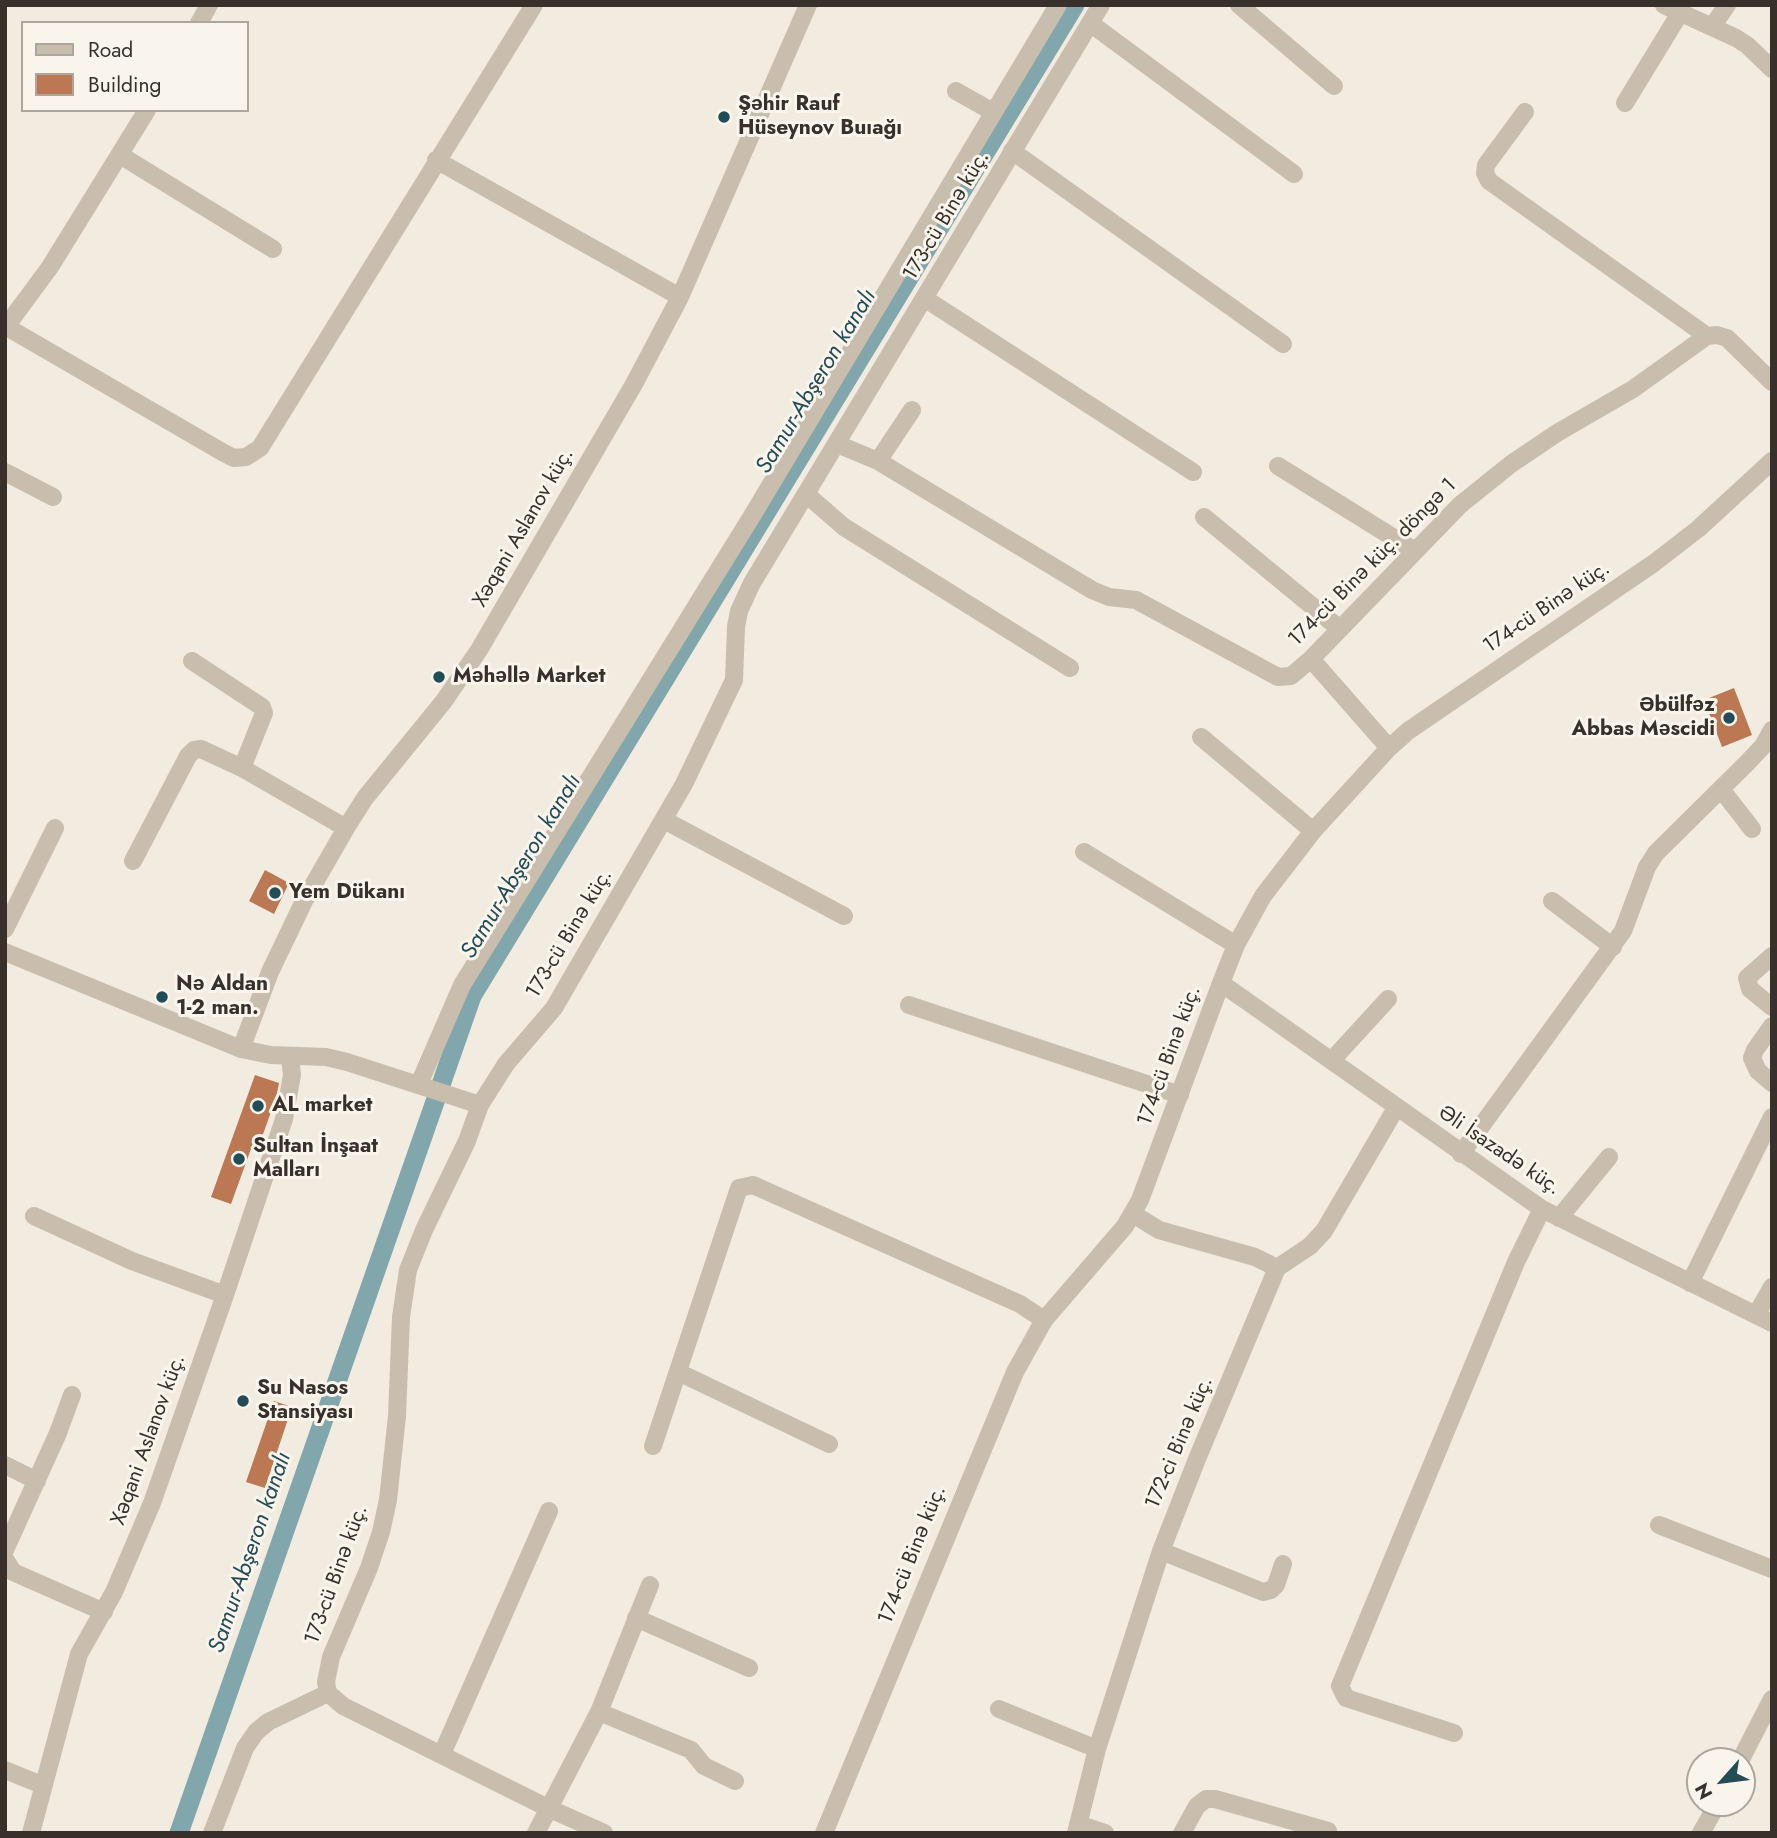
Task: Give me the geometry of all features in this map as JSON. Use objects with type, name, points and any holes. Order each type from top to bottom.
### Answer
[{"type":"street","points":[[200,21],[209,5]]},
{"type":"street","points":[[146,112],[50,267],[6,327],[223,453],[234,458],[246,457],[260,448],[534,5]]},
{"type":"street","name":"Xəqani Aslanov küç.","points":[[241,1049],[270,972],[304,901],[346,828],[365,798],[444,701],[479,650],[634,384],[680,297],[808,5]]},
{"type":"street","points":[[419,1084],[462,985],[755,510],[1058,5]]},
{"type":"street","name":"173-cü Binə küç.","points":[[328,1693],[326,1682],[331,1657],[369,1568],[388,1500],[397,1416],[401,1317],[408,1270],[467,1141],[480,1105],[506,1064],[554,1008],[664,820],[734,680],[738,611],[752,583],[1101,5]]},
{"type":"street","points":[[1239,5],[1334,86]]},
{"type":"street","points":[[1712,27],[1727,5]]},
{"type":"street","points":[[1625,103],[1672,9],[1747,45],[1772,69]]},
{"type":"street","points":[[1090,23],[1294,174]]},
{"type":"street","points":[[957,91],[993,113]]},
{"type":"street","points":[[1525,112],[1486,165],[1485,173],[1489,181],[1707,335],[1727,338],[1772,382]]},
{"type":"street","points":[[1012,151],[1283,344]]},
{"type":"street","points":[[120,155],[273,249]]},
{"type":"street","points":[[436,160],[680,297]]},
{"type":"street","points":[[925,298],[1193,472]]},
{"type":"street","name":"174-cü Binə küç. döngə 1","points":[[837,444],[878,461],[1092,590],[1109,597],[1136,600],[1278,677],[1291,676],[1311,659],[1460,505],[1536,446],[1633,389],[1707,335]]},
{"type":"street","points":[[878,461],[912,410]]},
{"type":"street","name":"174-cü Binə küç.","points":[[824,1833],[1015,1372],[1044,1320],[1133,1214],[1236,945],[1263,896],[1313,831],[1388,748],[1438,709],[1677,546],[1772,461]]},
{"type":"street","points":[[1278,466],[1415,551]]},
{"type":"street","points":[[5,472],[53,497]]},
{"type":"street","points":[[806,494],[844,527],[1070,668]]},
{"type":"street","points":[[1204,517],[1340,629]]},
{"type":"street","points":[[1311,659],[1388,748]]},
{"type":"street","points":[[192,661],[262,707],[264,713],[242,768]]},
{"type":"street","points":[[1461,1154],[1613,947],[1623,931],[1647,867],[1656,853],[1763,746],[1772,730]]},
{"type":"street","points":[[1201,737],[1313,831]]},
{"type":"street","points":[[133,861],[188,756],[194,750],[201,749],[242,768],[346,828]]},
{"type":"street","points":[[1721,789],[1752,829]]},
{"type":"street","points":[[664,820],[844,916]]},
{"type":"street","points":[[5,929],[55,828]]},
{"type":"street","points":[[1084,852],[1236,945]]},
{"type":"street","points":[[1552,901],[1613,947]]},
{"type":"street","points":[[5,952],[241,1049],[290,1057],[326,1057],[480,1105]]},
{"type":"street","points":[[1772,956],[1747,978],[1750,989],[1772,1007]]},
{"type":"street","name":"Əli İsazadə küç.","points":[[1221,983],[1542,1209],[1764,1319]]},
{"type":"street","points":[[1332,1060],[1388,999]]},
{"type":"street","points":[[909,1005],[1180,1096]]},
{"type":"street","points":[[1772,1026],[1755,1049],[1752,1058],[1758,1071],[1772,1083]]},
{"type":"street","name":"Xəqani Aslanov küç.","points":[[31,1833],[79,1654],[104,1612],[152,1503],[284,1119],[292,1075],[290,1057]]},
{"type":"street","points":[[1133,1214],[1159,1230],[1255,1257],[1278,1268],[1310,1246],[1324,1231],[1396,1108]]},
{"type":"street","points":[[1690,1283],[1772,1116]]},
{"type":"street","points":[[1559,1218],[1609,1157]]},
{"type":"street","points":[[653,1446],[739,1188],[752,1185],[1020,1304],[1044,1320]]},
{"type":"street","points":[[1454,1733],[1346,1698],[1340,1686],[1516,1262],[1542,1209]]},
{"type":"street","points":[[34,1216],[132,1261],[225,1295]]},
{"type":"street","name":"172-ci Binə küç.","points":[[1077,1829],[1097,1749],[1161,1551],[1278,1268]]},
{"type":"street","points":[[1764,1319],[1772,1287]]},
{"type":"street","points":[[678,1373],[829,1444]]},
{"type":"street","points":[[5,1550],[37,1482],[72,1395]]},
{"type":"street","points":[[5,1465],[37,1482]]},
{"type":"street","points":[[442,1754],[549,1511]]},
{"type":"street","points":[[1659,1525],[1772,1569]]},
{"type":"street","points":[[1161,1551],[1263,1592],[1276,1585],[1283,1564]]},
{"type":"street","points":[[5,1559],[13,1572],[104,1612]]},
{"type":"street","points":[[536,1833],[599,1712],[650,1585]]},
{"type":"street","points":[[636,1618],[749,1668]]},
{"type":"street","points":[[212,1833],[245,1748],[256,1732],[268,1722],[328,1693],[343,1706],[604,1833]]},
{"type":"street","points":[[1747,1747],[1772,1699]]},
{"type":"street","points":[[999,1710],[1097,1749]]},
{"type":"street","points":[[599,1712],[691,1750],[704,1766],[735,1782]]},
{"type":"street","points":[[5,1770],[42,1785]]},
{"type":"street","points":[[1182,1833],[1197,1806],[1206,1799],[1215,1799],[1328,1831]]},
{"type":"street","points":[[1701,1833],[1710,1817]]},
{"type":"street","points":[[1077,1829],[1105,1833]]},
{"type":"building","points":[[1734,688],[1752,735],[1722,747],[1704,700]]},
{"type":"building","points":[[265,870],[289,883],[274,914],[249,901]]},
{"type":"building","points":[[255,1075],[279,1083],[262,1137],[256,1135],[231,1204],[211,1197]]},
{"type":"building","points":[[274,1401],[292,1407],[265,1488],[246,1482]]},
{"type":"waterway","name":"Samur-Abşeron kanalı","points":[[179,1833],[472,996],[1075,5]]},
{"type":"place","name":"Şəhir Rauf Hüseynov Buıağı","points":[[724,117]]},
{"type":"place","name":"Məhəllə Market","points":[[439,677]]},
{"type":"place","name":"Əbülfəz Abbas Məscidi","points":[[1729,718]]},
{"type":"place","name":"Yem Dükanı","points":[[275,893]]},
{"type":"place","name":"Nə Aldan 1-2 man.","points":[[162,997]]},
{"type":"place","name":"AL market","points":[[258,1106]]},
{"type":"place","name":"Sultan İnşaat Malları","points":[[239,1159]]},
{"type":"place","name":"Su Nasos Stansiyası","points":[[243,1401]]}]
